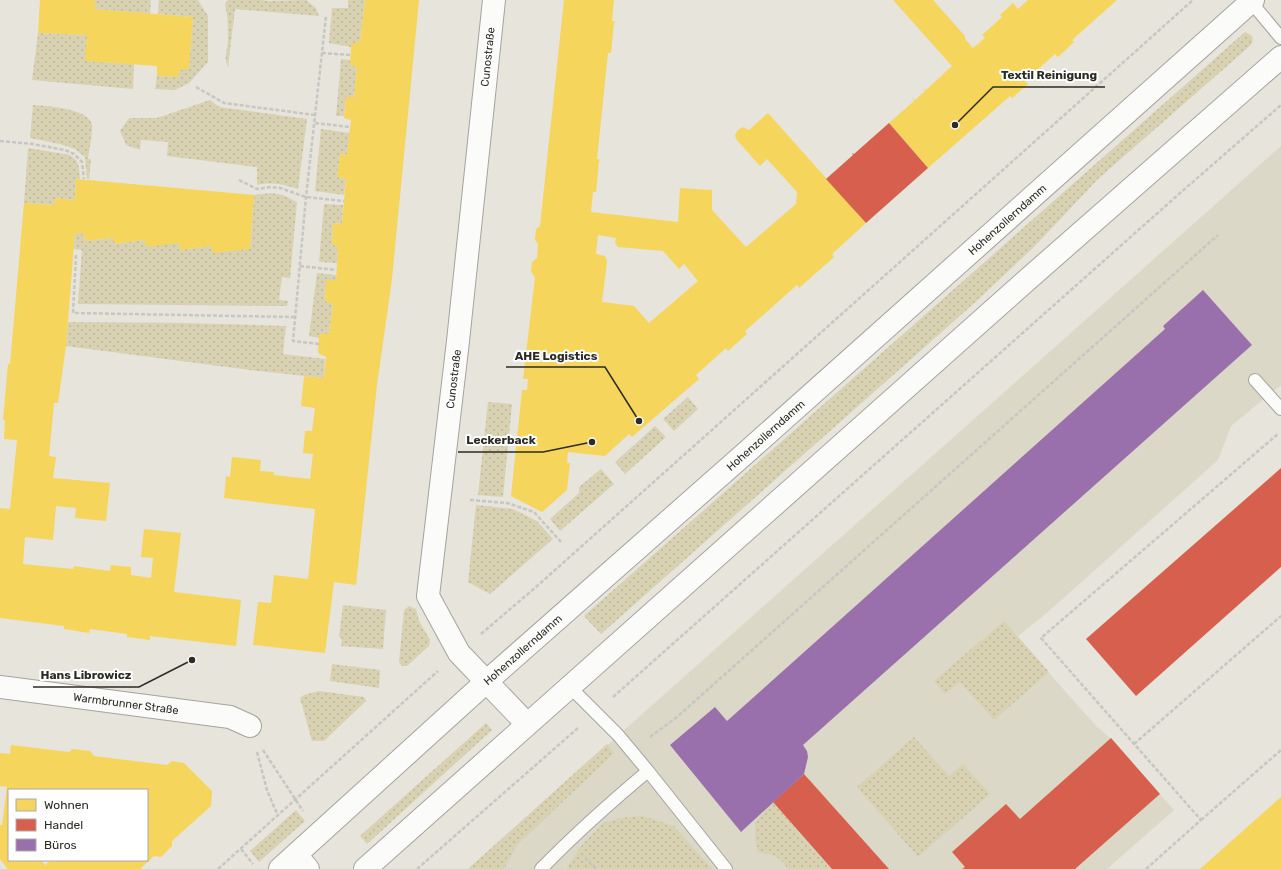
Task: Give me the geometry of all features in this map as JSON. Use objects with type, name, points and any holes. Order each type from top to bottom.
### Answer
[{"type":"main road","name":"Cunostraße","points":[[494,0],[458,341],[428,596],[459,654],[527,724]]},
{"type":"main road","name":"Hohenzollerndamm","points":[[295,864],[486,682],[755,445],[1252,1]]},
{"type":"main road","points":[[365,869],[1021,285],[1281,57]]},
{"type":"main road","name":"Warmbrunner Straße","points":[[0,687],[230,717],[250,726]]},
{"type":"lane","name":"Hohenzollerndamm","points":[[1252,1],[1281,38]]},
{"type":"lane","points":[[1255,380],[1281,409]]},
{"type":"lane","points":[[570,687],[618,735],[726,869]]},
{"type":"lane","points":[[541,869],[575,835],[648,771]]},
{"type":"path","points":[[476,637],[536,587],[1193,0]]},
{"type":"path","points":[[318,344],[293,341],[306,198],[326,16]]},
{"type":"path","points":[[322,53],[350,55]]},
{"type":"path","points":[[196,87],[224,103],[315,115]]},
{"type":"path","points":[[417,869],[596,713],[1281,104]]},
{"type":"path","points":[[315,123],[350,127]]},
{"type":"path","points":[[0,141],[32,144],[65,150],[74,154],[82,162],[84,179]]},
{"type":"path","points":[[239,180],[258,189],[270,187],[280,188],[306,198],[344,201]]},
{"type":"path","points":[[631,752],[676,717],[1218,235]]},
{"type":"path","points":[[76,255],[73,313],[295,317]]},
{"type":"path","points":[[300,266],[336,270]]},
{"type":"path","points":[[1201,820],[1041,638],[1281,431]]},
{"type":"path","points":[[470,500],[508,503],[534,512],[561,542]]},
{"type":"path","points":[[1134,744],[1281,616]]},
{"type":"path","points":[[218,869],[439,670]]},
{"type":"path","points":[[1146,869],[1281,750]]},
{"type":"path","points":[[268,758],[296,799],[299,807],[307,816]]},
{"type":"path","points":[[260,763],[267,790],[278,816]]},
{"type":"path","points":[[241,849],[256,867]]},
{"type":"shaded area","points":[[95,0],[151,0],[150,14],[95,9]]},
{"type":"shaded area","points":[[159,0],[198,0],[208,16],[208,62],[189,83],[175,90],[155,89],[157,76],[178,77],[179,70],[189,68],[193,17],[158,14]]},
{"type":"shaded area","points":[[228,0],[306,0],[316,8],[319,16],[235,9],[228,67],[226,57],[228,26],[225,4]]},
{"type":"shaded area","points":[[348,0],[365,0],[360,41],[351,47],[329,43],[332,8],[348,8]]},
{"type":"shaded area","points":[[1245,32],[1252,36],[1253,40],[1251,45],[1098,179],[1034,247],[971,306],[601,634],[584,616]]},
{"type":"shaded area","points":[[38,33],[87,35],[86,61],[134,64],[133,89],[32,80]]},
{"type":"shaded area","points":[[341,59],[350,60],[350,65],[357,67],[354,97],[346,97],[344,116],[336,116]]},
{"type":"shaded area","points":[[210,100],[219,107],[307,119],[298,189],[278,184],[257,185],[257,167],[167,156],[168,142],[141,140],[140,150],[126,145],[120,131],[129,118],[157,118]]},
{"type":"shaded area","points":[[33,105],[75,111],[89,119],[92,128],[88,159],[91,159],[89,179],[87,179],[85,157],[75,149],[60,144],[30,138]]},
{"type":"shaded area","points":[[321,129],[350,133],[347,154],[340,155],[337,177],[346,179],[344,195],[315,191]]},
{"type":"shaded area","points":[[1281,146],[1281,385],[1231,426],[1218,460],[1049,611],[1017,637],[1096,726],[1111,739],[1174,810],[1107,869],[468,869]]},
{"type":"shaded area","points":[[28,148],[70,155],[77,161],[80,179],[76,179],[75,200],[55,198],[54,205],[24,203]]},
{"type":"shaded area","points":[[270,193],[283,195],[297,202],[290,278],[282,277],[279,300],[288,301],[287,306],[78,304],[82,250],[74,249],[75,233],[85,234],[84,241],[114,238],[114,244],[143,240],[179,243],[180,250],[211,246],[250,249],[254,195]]},
{"type":"shaded area","points":[[324,204],[343,205],[342,223],[333,224],[332,244],[338,248],[337,263],[319,262]]},
{"type":"shaded area","points":[[317,273],[336,275],[336,280],[326,281],[325,301],[333,305],[329,334],[320,334],[319,338],[309,336]]},
{"type":"shaded area","points":[[68,322],[286,326],[283,354],[325,359],[324,378],[66,346]]},
{"type":"shaded area","points":[[688,397],[698,409],[674,431],[663,419]]},
{"type":"shaded area","points":[[488,402],[512,404],[503,497],[478,495]]},
{"type":"shaded area","points":[[655,426],[666,437],[625,474],[615,462]]},
{"type":"shaded area","points":[[601,469],[614,484],[560,531],[550,519],[579,493],[579,487]]},
{"type":"shaded area","points":[[476,505],[513,509],[537,521],[553,539],[490,594],[468,582]]},
{"type":"shaded area","points":[[343,605],[386,610],[383,649],[341,646],[342,639],[339,637]]},
{"type":"shaded area","points":[[409,606],[416,609],[419,621],[430,640],[429,646],[407,666],[402,666],[399,662],[404,610]]},
{"type":"shaded area","points":[[1004,621],[1049,672],[994,720],[960,682],[945,694],[934,681]]},
{"type":"shaded area","points":[[332,664],[380,670],[379,688],[330,681]]},
{"type":"shaded area","points":[[319,691],[364,697],[366,701],[324,741],[312,741],[300,698],[304,695]]},
{"type":"shaded area","points":[[486,723],[492,730],[367,844],[360,836]]},
{"type":"shaded area","points":[[914,737],[949,776],[963,764],[990,794],[918,857],[857,787]]},
{"type":"shaded area","points":[[607,744],[614,753],[516,846],[504,869],[468,869]]},
{"type":"shaded area","points":[[773,802],[832,869],[788,869],[776,856],[758,853],[755,840],[755,822]]},
{"type":"shaded area","points":[[296,810],[305,821],[259,862],[250,851]]},
{"type":"shaded area","points":[[643,816],[674,826],[712,869],[566,869],[582,845],[603,823],[620,818]]},
{"type":"building: Wohnen","points":[[40,0],[95,0],[95,9],[193,17],[189,69],[179,70],[178,77],[157,76],[157,66],[85,61],[87,35],[38,33]]},
{"type":"building: Wohnen","points":[[365,0],[419,0],[392,279],[377,385],[356,585],[334,582],[325,653],[253,645],[258,602],[271,603],[274,575],[308,579],[315,509],[224,498],[226,476],[230,477],[232,457],[261,460],[260,471],[274,472],[274,475],[310,479],[313,454],[303,453],[305,431],[312,431],[315,408],[301,406],[304,376],[324,378],[326,357],[318,353],[319,334],[329,334],[333,305],[325,301],[326,280],[336,280],[338,248],[332,244],[333,224],[342,223],[346,179],[337,177],[340,155],[347,154],[351,120],[344,118],[346,97],[354,97],[357,67],[350,65],[351,45],[360,41]]},
{"type":"building: Wohnen","points":[[564,0],[614,0],[612,21],[616,22],[614,23],[611,53],[608,53],[597,159],[601,160],[599,161],[596,192],[593,192],[591,212],[678,222],[680,188],[712,190],[712,210],[746,247],[796,204],[797,192],[767,159],[760,166],[736,139],[735,135],[738,130],[743,127],[749,130],[768,113],[866,223],[832,254],[834,257],[799,288],[797,285],[745,331],[747,334],[728,351],[726,348],[696,375],[699,379],[632,437],[629,434],[605,456],[568,452],[567,463],[570,463],[567,490],[542,512],[511,496],[522,390],[527,390],[528,379],[523,379],[535,277],[531,272],[532,262],[537,258],[538,244],[535,240],[536,229],[540,226]],"holes":[[[598,235],[616,238],[615,243],[618,247],[663,251],[679,269],[684,264],[698,281],[649,323],[634,306],[602,302],[607,261],[605,256],[596,254]]]},
{"type":"building: Wohnen","points":[[893,0],[933,0],[965,36],[965,39],[973,48],[985,38],[982,35],[1002,17],[1000,15],[1013,3],[1018,9],[1028,0],[1117,0],[1072,40],[1074,42],[1058,57],[1055,54],[1025,81],[1028,84],[1012,98],[1010,96],[928,168],[889,123],[914,101],[912,97],[915,100],[925,91],[923,89],[926,90],[952,66]]},
{"type":"building: Wohnen","points":[[76,179],[254,195],[250,249],[213,253],[211,246],[180,250],[179,243],[148,247],[143,240],[114,244],[114,238],[84,241],[85,234],[75,233],[66,346],[58,403],[54,403],[49,456],[56,457],[53,478],[110,483],[106,521],[75,518],[76,508],[56,506],[53,540],[25,537],[23,564],[73,569],[74,566],[110,571],[111,565],[131,567],[131,575],[151,578],[153,558],[141,557],[144,529],[181,533],[174,592],[241,600],[236,646],[150,636],[150,640],[127,637],[127,634],[90,629],[89,633],[64,629],[64,626],[0,618],[0,508],[10,509],[17,440],[4,439],[5,420],[3,420],[8,364],[10,364],[24,203],[54,205],[55,198],[75,200]]},
{"type":"building: Wohnen","points":[[11,745],[69,752],[72,749],[90,751],[94,756],[167,765],[172,761],[184,763],[212,791],[211,806],[172,841],[172,846],[161,857],[154,856],[140,869],[8,869],[0,859],[0,825],[2,825],[7,787],[0,786],[0,753],[10,754]]},
{"type":"building: Wohnen","points":[[1281,797],[1281,869],[1200,869]]},
{"type":"building: Handel","points":[[889,123],[928,168],[866,223],[826,179],[853,155],[852,153],[854,154]]},
{"type":"building: Handel","points":[[1281,468],[1281,567],[1136,696],[1086,639]]},
{"type":"building: Handel","points":[[1111,738],[1160,794],[1075,869],[962,869],[965,867],[952,852],[1006,804],[1020,819]]},
{"type":"building: Handel","points":[[804,774],[889,869],[832,869],[773,802]]},
{"type":"building: Büros","points":[[1203,290],[1252,345],[803,745],[807,751],[808,757],[804,774],[741,832],[670,745],[715,707],[727,721],[1165,329],[1163,326]]},
{"type":"place","name":"Textil Reinigung","points":[[955,125]]},
{"type":"place","name":"AHE Logistics","points":[[639,421]]},
{"type":"place","name":"Leckerback","points":[[592,442]]},
{"type":"place","name":"Hans Librowicz","points":[[192,660]]}]
